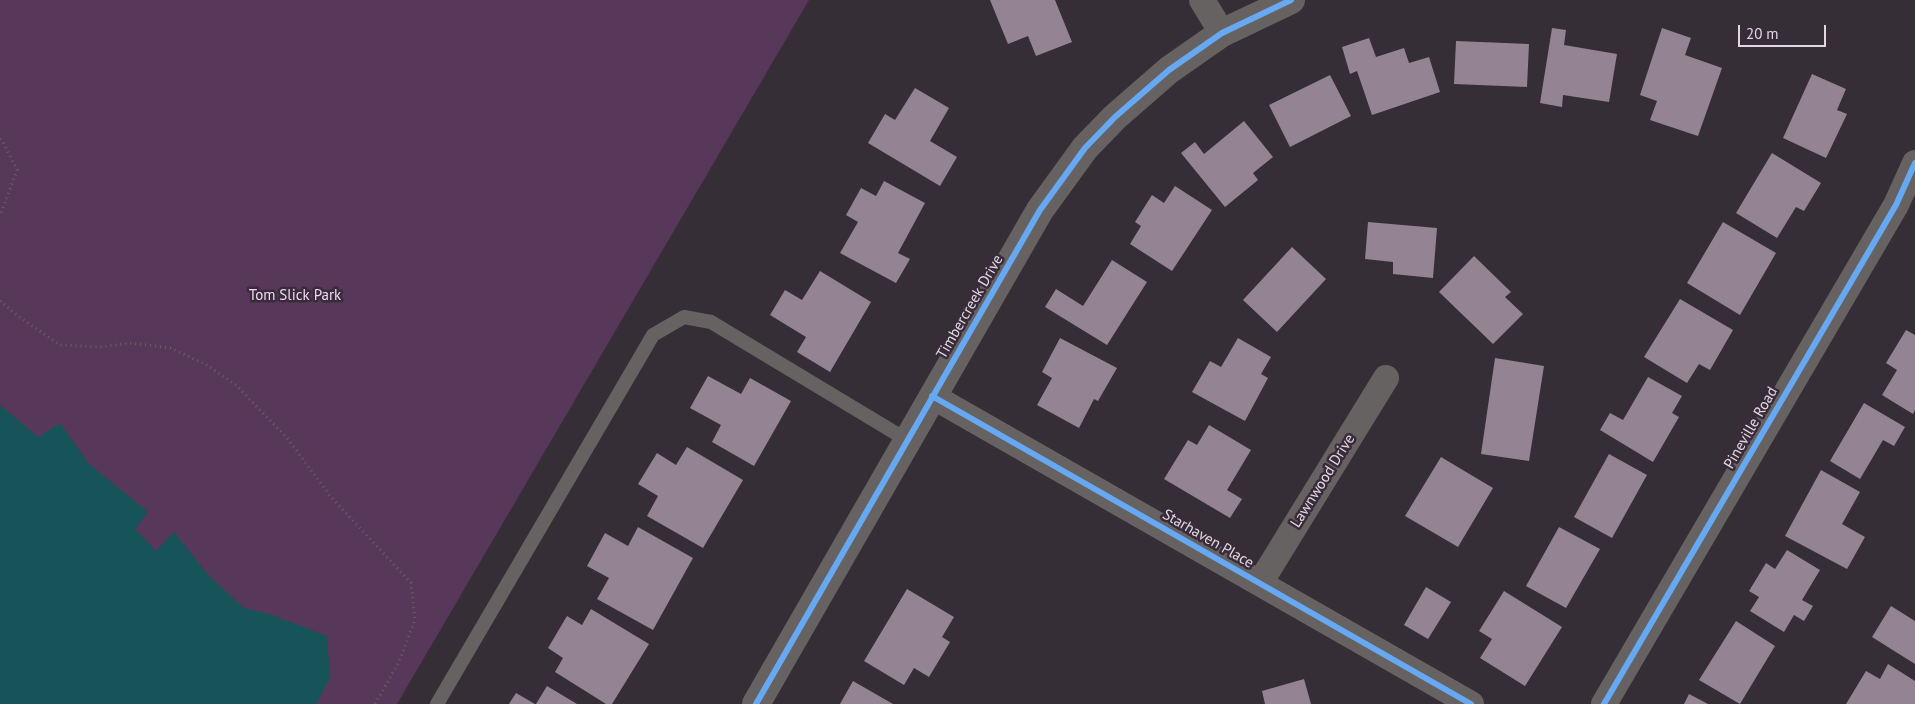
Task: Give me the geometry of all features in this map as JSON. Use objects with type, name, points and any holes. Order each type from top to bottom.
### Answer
[{"type":"street","points":[[1202,0],[1222,33]]},
{"type":"street","name":"Timbercreek Drive","points":[[756,704],[1040,210],[1085,148],[1115,117],[1169,70],[1222,33],[1290,0]]},
{"type":"street","name":"Pineville Road","points":[[1604,704],[1896,205],[1915,163]]},
{"type":"street","name":"Lawnwood Drive","points":[[1260,583],[1386,378]]},
{"type":"street","name":"Starhaven Place","points":[[932,396],[1471,704]]},
{"type":"lane","points":[[437,704],[653,334],[684,317],[711,322],[908,440]]},
{"type":"path","points":[[0,139],[17,170],[0,216]]},
{"type":"path","points":[[0,301],[60,345],[100,347],[132,343],[170,348],[205,364],[236,385],[288,439],[331,496],[411,583],[415,620],[400,662],[376,704]]},
{"type":"green space","name":"Tom Slick Park","points":[[0,0],[809,0],[397,704],[0,704]]},
{"type":"water","points":[[0,405],[38,437],[60,423],[89,464],[148,512],[135,529],[156,551],[174,532],[209,576],[244,608],[269,614],[327,636],[330,678],[316,704],[0,704]]},
{"type":"building","points":[[990,0],[1055,0],[1072,42],[1036,56],[1028,36],[1008,44]]},
{"type":"building","points":[[1552,28],[1566,30],[1564,45],[1617,54],[1609,102],[1563,95],[1562,107],[1540,103]]},
{"type":"building","points":[[1662,28],[1691,38],[1685,55],[1722,68],[1698,136],[1650,120],[1657,101],[1640,95]]},
{"type":"building","points":[[1369,38],[1376,57],[1404,48],[1409,63],[1429,57],[1440,92],[1372,115],[1357,71],[1350,74],[1342,47]]},
{"type":"building","points":[[1456,41],[1529,44],[1527,87],[1454,84]]},
{"type":"building","points":[[1812,74],[1846,89],[1837,110],[1847,114],[1826,158],[1783,138]]},
{"type":"building","points":[[1330,75],[1351,116],[1290,147],[1269,105]]},
{"type":"building","points":[[915,88],[949,108],[930,141],[957,157],[940,186],[868,143],[885,114],[895,120]]},
{"type":"building","points":[[1244,121],[1273,157],[1253,173],[1258,180],[1225,207],[1181,153],[1195,142],[1204,154]]},
{"type":"building","points":[[1772,153],[1821,183],[1804,211],[1796,207],[1777,238],[1736,213]]},
{"type":"building","points":[[884,181],[925,203],[898,253],[910,259],[896,283],[840,253],[858,222],[846,215],[861,188],[876,196]]},
{"type":"building","points":[[1175,186],[1212,210],[1172,271],[1130,244],[1141,226],[1135,222],[1152,195],[1164,203]]},
{"type":"building","points":[[1368,222],[1437,228],[1433,278],[1393,274],[1393,262],[1365,259]]},
{"type":"building","points":[[1723,222],[1776,253],[1740,315],[1687,283]]},
{"type":"building","points":[[1292,247],[1326,279],[1277,332],[1243,300]]},
{"type":"building","points":[[1474,256],[1511,292],[1505,297],[1523,314],[1493,344],[1439,292]]},
{"type":"building","points":[[1112,260],[1147,282],[1107,345],[1045,307],[1056,289],[1083,306]]},
{"type":"building","points":[[820,271],[871,302],[830,372],[797,352],[806,337],[770,315],[785,290],[802,300]]},
{"type":"building","points":[[1680,299],[1733,330],[1710,370],[1699,364],[1687,383],[1644,357]]},
{"type":"building","points":[[1906,330],[1915,335],[1915,410],[1913,414],[1882,395],[1897,370],[1886,363]]},
{"type":"building","points":[[1060,338],[1117,368],[1098,401],[1094,399],[1079,428],[1037,405],[1052,378],[1042,372]]},
{"type":"building","points":[[1238,338],[1271,357],[1261,374],[1268,378],[1245,421],[1192,392],[1210,361],[1221,367]]},
{"type":"building","points":[[1495,358],[1544,366],[1529,461],[1481,454]]},
{"type":"building","points":[[708,376],[741,394],[750,378],[791,401],[754,466],[712,442],[721,425],[690,408]]},
{"type":"building","points":[[1648,377],[1682,396],[1672,413],[1679,417],[1653,462],[1600,430],[1610,413],[1623,420]]},
{"type":"building","points":[[1864,403],[1905,427],[1894,446],[1883,440],[1860,479],[1830,461]]},
{"type":"building","points":[[1209,425],[1251,450],[1227,490],[1242,499],[1230,518],[1164,479],[1188,440],[1197,445]]},
{"type":"building","points":[[687,447],[743,480],[703,548],[647,516],[658,496],[638,484],[657,453],[676,465]]},
{"type":"building","points":[[1609,454],[1647,475],[1612,538],[1574,517]]},
{"type":"building","points":[[1441,457],[1493,488],[1458,547],[1405,516]]},
{"type":"building","points":[[1821,470],[1860,492],[1842,524],[1865,537],[1847,569],[1785,536]]},
{"type":"building","points":[[638,527],[693,558],[653,630],[597,599],[609,578],[587,566],[605,533],[628,546]]},
{"type":"building","points":[[1559,527],[1600,549],[1566,608],[1526,586]]},
{"type":"building","points":[[1787,550],[1820,570],[1802,600],[1813,606],[1804,621],[1794,615],[1784,632],[1750,611],[1759,597],[1749,591],[1766,563],[1775,569]]},
{"type":"building","points":[[1426,587],[1451,602],[1428,639],[1404,625]]},
{"type":"building","points":[[907,589],[954,617],[942,637],[950,642],[929,677],[914,668],[904,685],[864,661]]},
{"type":"building","points":[[1504,591],[1562,627],[1525,686],[1480,658],[1492,639],[1479,631]]},
{"type":"building","points":[[1891,606],[1915,621],[1915,664],[1872,637]]},
{"type":"building","points":[[591,609],[649,644],[612,704],[606,704],[555,672],[563,658],[548,648],[567,616],[582,625]]},
{"type":"building","points":[[1736,621],[1775,646],[1740,704],[1699,680]]},
{"type":"building","points":[[1888,664],[1915,681],[1915,704],[1846,704],[1866,671],[1880,679]]},
{"type":"building","points":[[1304,679],[1311,704],[1265,704],[1262,691]]},
{"type":"building","points":[[853,681],[893,704],[840,704]]},
{"type":"building","points":[[547,686],[577,704],[536,704]]},
{"type":"building","points":[[516,693],[535,704],[509,704]]},
{"type":"building","points":[[1689,694],[1708,704],[1684,704]]},
{"type":"cycle path","points":[[756,704],[1040,210],[1085,148],[1115,117],[1169,70],[1222,33],[1291,0]]},
{"type":"cycle path","points":[[1604,704],[1896,205],[1915,163]]},
{"type":"cycle path","points":[[932,396],[1471,704]]}]
